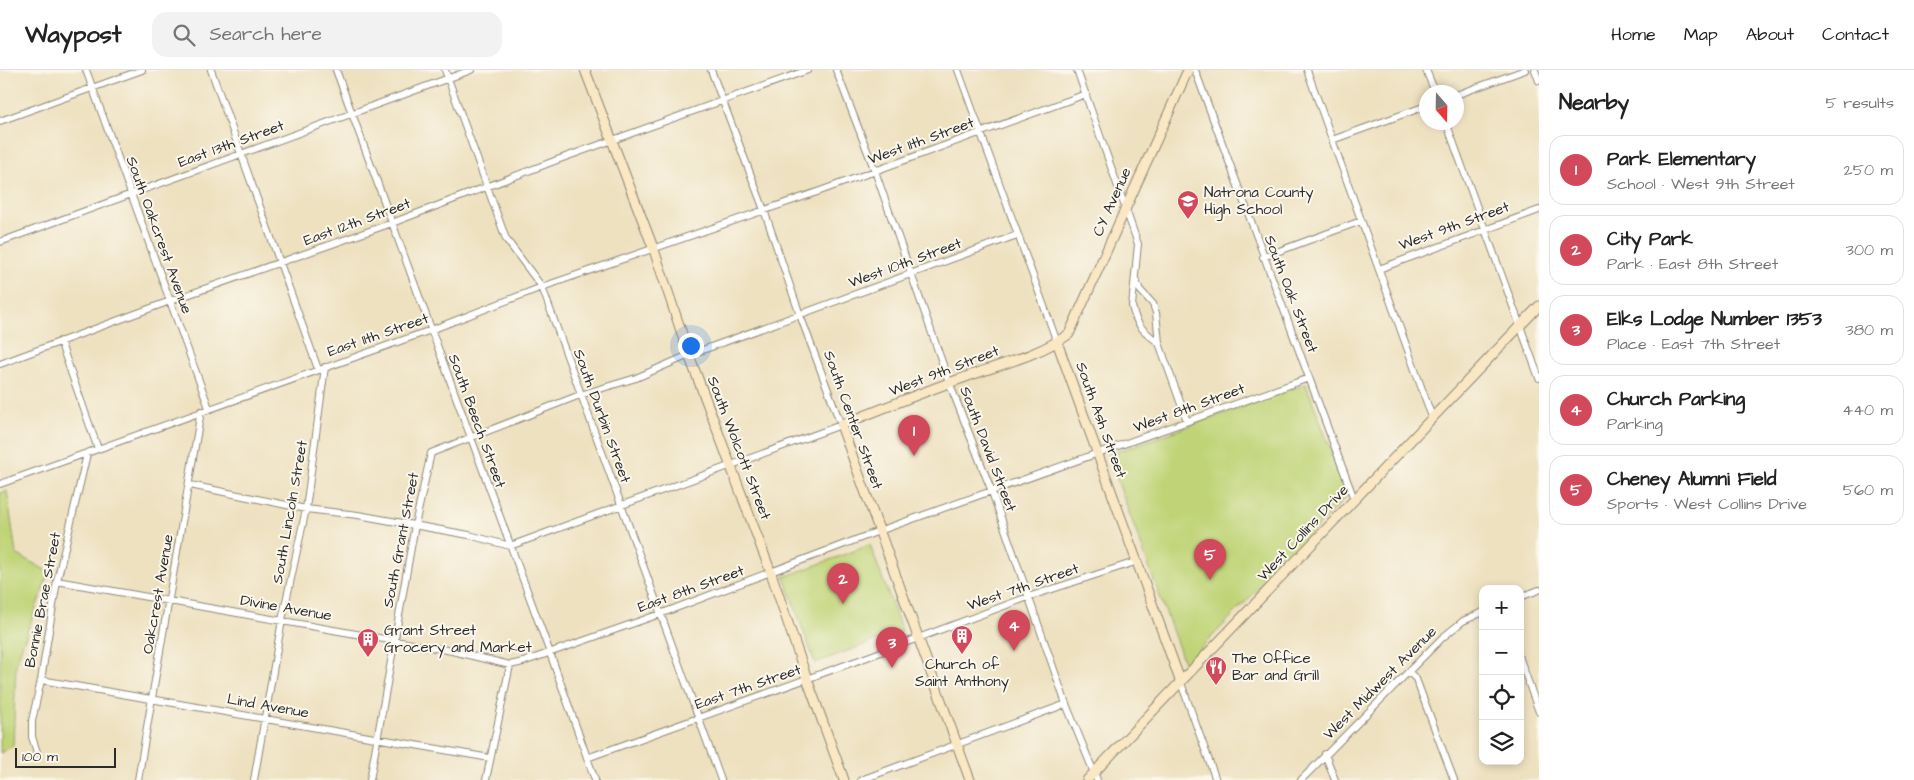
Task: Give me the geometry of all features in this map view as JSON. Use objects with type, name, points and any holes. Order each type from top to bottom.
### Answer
[{"type":"main road","name":"South Wolcott Street","points":[[585,70],[654,250],[689,355],[771,573],[844,780]]},
{"type":"main road","name":"CY Avenue","points":[[1058,342],[1069,334],[1125,206],[1188,70]]},
{"type":"main road","name":"West Collins Drive","points":[[1088,780],[1096,776],[1354,499],[1539,306]]},
{"type":"main road","name":"West 9th Street","points":[[841,425],[949,382],[1058,342]]},
{"type":"main road","name":"South Ash Street","points":[[1058,342],[1181,683]]},
{"type":"main road","name":"South Center Street","points":[[841,425],[970,780]]},
{"type":"street","name":"South Oakcrest Avenue","points":[[86,70],[209,408]]},
{"type":"street","points":[[0,121],[142,70]]},
{"type":"street","name":"South Lincoln Street","points":[[211,70],[280,263],[322,368],[306,509],[282,620],[254,780]]},
{"type":"street","name":"South Beech Street","points":[[336,70],[550,653],[594,780]]},
{"type":"street","name":"South Durbin Street","points":[[445,70],[506,239],[542,288],[721,780]]},
{"type":"street","name":"East 13th Street","points":[[0,242],[471,70]]},
{"type":"street","name":"South Center Street","points":[[711,70],[764,210],[800,315],[841,425]]},
{"type":"street","name":"East 12th Street","points":[[0,364],[170,301],[392,223],[487,186],[808,70]]},
{"type":"street","name":"South David Street","points":[[836,70],[875,171],[949,382],[992,492],[1066,704],[1096,776]]},
{"type":"street","name":"South Ash Street","points":[[958,70],[1017,235],[1058,342]]},
{"type":"street","points":[[1077,70],[1138,244],[1133,312],[1142,330],[1158,343]]},
{"type":"street","name":"South Oak Street","points":[[1195,70],[1354,499]]},
{"type":"street","points":[[1307,70],[1432,417]]},
{"type":"street","points":[[1426,70],[1432,85]]},
{"type":"street","points":[[1464,92],[1525,70]]},
{"type":"street","points":[[1535,70],[1539,81]]},
{"type":"street","name":"West 11th Street","points":[[764,210],[1086,94]]},
{"type":"street","points":[[1332,140],[1419,109]]},
{"type":"street","points":[[1449,130],[1539,378]]},
{"type":"street","name":"East 11th Street","points":[[0,484],[431,330],[542,288],[764,210]]},
{"type":"street","name":"West 9th Street","points":[[1378,269],[1539,210]]},
{"type":"street","points":[[1263,257],[1361,221]]},
{"type":"street","name":"West 10th Street","points":[[431,453],[580,395],[636,378],[689,355],[1017,235]]},
{"type":"street","points":[[1135,278],[1140,290],[1153,304],[1156,313],[1158,343],[1187,421]]},
{"type":"street","points":[[60,342],[98,449]]},
{"type":"street","name":"West 8th Street","points":[[879,531],[1309,378]]},
{"type":"street","name":"Oakcrest Avenue","points":[[138,780],[190,485],[201,411]]},
{"type":"street","points":[[190,485],[306,509],[358,515],[469,535],[510,546],[841,425]]},
{"type":"street","name":"South Grant Street","points":[[370,780],[415,525],[431,453]]},
{"type":"street","name":"Bonnie Brae Street","points":[[37,752],[32,737],[32,721],[41,680],[57,581],[87,454]]},
{"type":"street","name":"East 8th Street","points":[[510,665],[550,653],[660,614],[879,531]]},
{"type":"street","name":"West 7th Street","points":[[918,638],[1028,597],[1138,561]]},
{"type":"street","name":"Divine Avenue","points":[[57,581],[452,651],[510,665]]},
{"type":"street","points":[[1524,596],[1539,590]]},
{"type":"street","name":"West Midwest Avenue","points":[[1301,780],[1451,630],[1463,621],[1479,614]]},
{"type":"street","name":"East 7th Street","points":[[586,758],[918,638]]},
{"type":"street","points":[[486,780],[510,665]]},
{"type":"street","points":[[1524,670],[1539,712]]},
{"type":"street","points":[[1409,672],[1416,679],[1454,780]]},
{"type":"street","name":"Lind Avenue","points":[[41,680],[490,758]]},
{"type":"street","name":"South Ash Street","points":[[1181,683],[1216,780]]},
{"type":"street","points":[[861,780],[1066,704]]},
{"type":"street","points":[[1325,754],[1335,780]]},
{"type":"green space","points":[[1306,384],[1348,495],[1185,665],[1108,455]]},
{"type":"green space","points":[[7,491],[16,554],[49,572],[16,663],[13,746],[0,753],[0,493]]},
{"type":"green space","points":[[870,545],[902,631],[815,663],[784,577]]},
{"type":"place","name":"Natrona County High School","points":[[1188,220]]},
{"type":"place","name":"Park Elementary","points":[[914,456]]},
{"type":"place","name":"Cheney Alumni Field","points":[[1210,580]]},
{"type":"place","name":"City Park","points":[[843,604]]},
{"type":"place","name":"Church Parking","points":[[1014,651]]},
{"type":"place","name":"Church of Saint Anthony","points":[[962,655]]},
{"type":"place","name":"Grant Street Grocery and Market","points":[[368,658]]},
{"type":"place","name":"Elks Lodge Number 1353","points":[[892,668]]},
{"type":"place","name":"The Office Bar and Grill","points":[[1216,686]]}]
